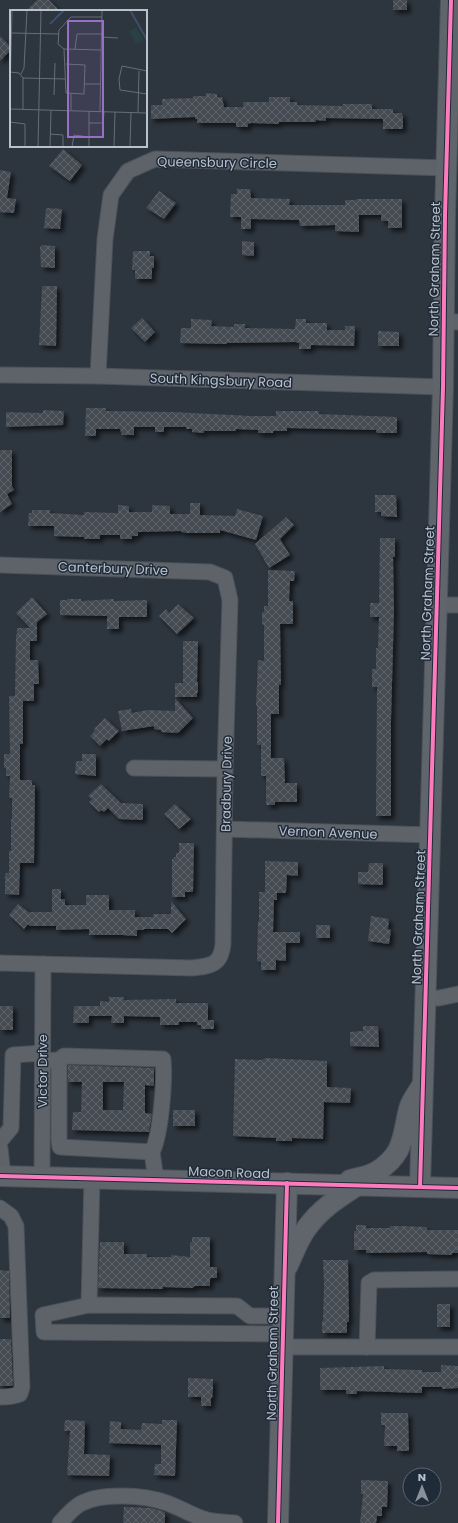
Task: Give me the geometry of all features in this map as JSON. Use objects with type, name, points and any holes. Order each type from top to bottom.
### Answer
[{"type":"main road","name":"North Graham Street","points":[[420,1187],[443,388],[451,321],[451,215],[446,168],[454,33],[451,0]]},
{"type":"main road","points":[[337,1185],[376,1172],[400,1149],[410,1107],[423,1082]]},
{"type":"main road","name":"Macon Road","points":[[2,1176],[458,1188]]},
{"type":"main road","name":"North Graham Street","points":[[278,1523],[287,1184]]},
{"type":"main road","points":[[284,1273],[305,1230],[318,1214],[332,1202],[358,1185]]},
{"type":"street","name":"Queensbury Circle","points":[[98,376],[104,239],[111,195],[128,171],[155,159],[446,168]]},
{"type":"street","name":"South Kingsbury Road","points":[[0,375],[98,376],[443,388]]},
{"type":"street","name":"Canterbury Drive","points":[[0,564],[210,572],[225,578]]},
{"type":"street","name":"Bradbury Drive","points":[[43,964],[192,968],[205,967],[216,962],[222,954],[230,600],[225,578]]},
{"type":"street","points":[[437,605],[458,606]]},
{"type":"street","points":[[134,768],[225,769]]},
{"type":"street","name":"Vernon Avenue","points":[[225,829],[431,836]]},
{"type":"street","points":[[0,963],[43,964]]},
{"type":"street","name":"Victor Drive","points":[[42,1177],[43,964]]},
{"type":"street","points":[[426,998],[440,998],[458,994]]},
{"type":"street","points":[[0,1141],[11,1128],[7,1055],[42,1057],[59,1060],[64,1056],[163,1059],[163,1088],[159,1130],[156,1144],[152,1152],[156,1180]]},
{"type":"street","points":[[59,1060],[60,1147],[152,1152]]},
{"type":"street","points":[[0,1148],[2,1176]]},
{"type":"street","points":[[89,1305],[92,1178]]},
{"type":"street","points":[[0,1208],[11,1216],[16,1226],[22,1387],[20,1394],[12,1397],[0,1397]]},
{"type":"street","points":[[366,1347],[370,1284],[374,1280],[458,1278]]},
{"type":"street","points":[[282,1332],[250,1316],[237,1306],[89,1305],[43,1315],[44,1332],[282,1332],[366,1347],[458,1346]]},
{"type":"street","points":[[60,1523],[69,1512],[81,1504],[93,1499],[122,1497],[156,1500],[168,1503],[208,1520],[235,1523]]},
{"type":"building","points":[[37,0],[49,0],[59,10],[27,10]]},
{"type":"building","points":[[393,0],[407,0],[407,10],[393,10]]},
{"type":"building","points":[[0,36],[10,46],[10,51],[0,61]]},
{"type":"building","points":[[206,93],[217,94],[217,97],[222,97],[224,107],[243,107],[243,102],[269,102],[269,97],[290,97],[290,102],[297,102],[297,105],[343,106],[343,104],[372,104],[372,109],[393,109],[393,113],[402,113],[403,129],[383,129],[383,119],[326,118],[326,121],[316,120],[316,122],[279,122],[279,124],[251,123],[248,124],[248,127],[236,127],[236,123],[197,123],[197,119],[195,119],[195,117],[151,119],[151,105],[162,105],[162,99],[193,98],[193,96],[206,96]]},
{"type":"building","points":[[63,149],[82,165],[70,181],[49,166]]},
{"type":"building","points":[[0,170],[11,172],[7,198],[16,199],[14,213],[0,212]]},
{"type":"building","points":[[237,189],[250,189],[251,198],[290,199],[289,205],[345,205],[345,200],[402,199],[402,228],[388,228],[388,221],[381,221],[381,215],[359,215],[359,232],[335,231],[335,225],[300,226],[299,220],[251,219],[251,229],[241,229],[241,217],[230,217],[231,194],[237,194]]},
{"type":"building","points":[[159,191],[176,203],[164,219],[146,208]]},
{"type":"building","points":[[46,209],[62,209],[60,229],[44,228]]},
{"type":"building","points":[[242,241],[254,242],[254,256],[242,255]]},
{"type":"building","points":[[42,245],[55,246],[55,268],[41,267],[40,246],[42,247]]},
{"type":"building","points":[[133,251],[150,251],[150,256],[154,256],[152,279],[135,279],[135,270],[132,270]]},
{"type":"building","points":[[42,286],[57,286],[56,346],[39,345]]},
{"type":"building","points":[[142,318],[155,332],[145,342],[131,328]]},
{"type":"building","points":[[191,319],[212,320],[211,326],[234,327],[234,324],[245,324],[245,328],[295,329],[296,319],[306,319],[306,323],[327,323],[327,330],[345,330],[345,326],[355,326],[354,346],[311,345],[311,349],[299,349],[299,343],[295,342],[227,344],[180,343],[181,328],[191,328]]},
{"type":"building","points":[[378,331],[399,332],[399,346],[378,346]]},
{"type":"building","points":[[86,408],[106,408],[106,411],[173,412],[251,416],[276,416],[276,411],[319,411],[319,414],[397,417],[397,433],[377,433],[376,430],[287,428],[287,431],[273,431],[273,433],[258,433],[258,430],[236,429],[236,431],[204,431],[204,433],[192,432],[192,429],[186,429],[186,427],[164,427],[164,432],[155,432],[155,427],[134,427],[134,435],[122,435],[120,429],[96,429],[96,436],[85,436]]},
{"type":"building","points":[[43,410],[64,411],[63,425],[6,427],[6,412],[43,413]]},
{"type":"building","points":[[0,450],[12,450],[12,486],[14,490],[7,494],[12,504],[0,512]]},
{"type":"building","points":[[375,495],[396,495],[397,517],[381,516],[381,512],[375,512]]},
{"type":"building","points":[[190,503],[200,503],[200,515],[235,516],[237,509],[263,516],[256,540],[220,530],[220,533],[187,533],[181,531],[138,532],[138,536],[132,536],[132,539],[120,539],[120,535],[100,535],[100,539],[84,539],[84,537],[54,536],[54,526],[28,526],[29,513],[32,513],[32,510],[50,510],[50,513],[84,515],[84,512],[118,513],[118,505],[129,506],[129,512],[152,512],[152,505],[170,506],[170,514],[190,514]]},
{"type":"building","points":[[286,517],[294,525],[280,539],[290,555],[269,568],[255,544]]},
{"type":"building","points":[[380,538],[395,538],[395,557],[393,557],[394,610],[391,720],[391,816],[376,816],[377,687],[372,687],[372,669],[376,669],[376,648],[378,648],[379,617],[370,617],[370,603],[379,603]]},
{"type":"building","points":[[268,570],[295,571],[294,581],[290,581],[289,601],[293,601],[293,624],[280,624],[281,685],[279,685],[279,714],[271,714],[271,758],[284,758],[285,783],[297,783],[297,802],[275,802],[275,805],[266,805],[266,776],[261,776],[261,745],[257,745],[256,706],[258,660],[264,661],[264,625],[262,624],[262,612],[264,612],[264,606],[268,606]]},
{"type":"building","points":[[32,597],[47,614],[37,622],[37,641],[30,641],[30,660],[38,660],[39,684],[34,684],[34,701],[23,701],[23,744],[20,744],[20,780],[32,780],[32,785],[35,785],[34,863],[20,863],[19,895],[5,894],[5,876],[6,873],[9,873],[9,851],[11,851],[12,798],[9,798],[10,776],[6,776],[6,768],[4,768],[4,754],[10,754],[9,696],[15,696],[17,628],[30,628],[16,613]]},
{"type":"building","points":[[81,599],[81,601],[114,599],[114,601],[147,600],[147,617],[119,617],[119,629],[107,629],[107,616],[60,615],[60,600]]},
{"type":"building","points":[[178,604],[194,618],[177,634],[159,616],[166,609],[169,613]]},
{"type":"building","points":[[183,641],[198,641],[197,697],[175,697],[175,683],[183,683]]},
{"type":"building","points":[[175,698],[193,718],[178,733],[161,732],[161,730],[154,729],[154,726],[122,731],[118,711],[131,709],[132,713],[148,710],[175,711]]},
{"type":"building","points":[[105,718],[119,731],[109,741],[107,739],[100,746],[90,736],[94,732],[95,728]]},
{"type":"building","points":[[82,754],[96,754],[96,776],[75,774],[76,761],[82,761]]},
{"type":"building","points":[[101,784],[121,803],[143,804],[143,820],[119,819],[108,808],[104,812],[101,810],[99,812],[89,802],[92,799],[88,796]]},
{"type":"building","points":[[175,804],[191,819],[179,829],[164,814]]},
{"type":"building","points":[[179,843],[194,843],[193,892],[185,892],[185,897],[172,897],[172,859],[176,857],[176,853],[179,853]]},
{"type":"building","points":[[265,861],[298,862],[298,876],[287,875],[286,893],[277,893],[277,900],[274,900],[273,932],[300,932],[300,943],[286,943],[286,961],[276,960],[276,970],[261,970],[261,962],[257,961],[259,892],[265,892]]},
{"type":"building","points":[[369,863],[383,863],[383,885],[358,884],[358,872],[368,872]]},
{"type":"building","points":[[52,889],[61,889],[61,899],[65,899],[65,905],[86,905],[86,895],[109,895],[109,910],[135,910],[135,917],[153,917],[153,914],[171,914],[171,901],[186,919],[172,933],[168,929],[144,929],[137,930],[137,936],[89,935],[89,929],[56,930],[56,926],[30,926],[28,924],[24,929],[9,915],[18,904],[30,913],[52,912]]},
{"type":"building","points":[[371,916],[389,919],[388,929],[391,930],[389,944],[368,941]]},
{"type":"building","points":[[316,925],[330,925],[330,938],[316,938]]},
{"type":"building","points":[[109,997],[124,997],[124,1000],[176,999],[176,1003],[208,1003],[208,1020],[214,1020],[214,1029],[201,1029],[201,1025],[197,1025],[197,1022],[179,1022],[179,1025],[160,1025],[160,1017],[124,1016],[124,1023],[111,1023],[112,1016],[89,1016],[89,1023],[73,1023],[74,1006],[100,1006],[100,1001],[109,1002]]},
{"type":"building","points":[[0,1006],[13,1006],[13,1030],[0,1030]]},
{"type":"building","points":[[363,1026],[378,1026],[379,1047],[350,1046],[350,1032],[363,1031]]},
{"type":"building","points":[[266,1058],[327,1061],[327,1087],[351,1088],[350,1103],[324,1102],[323,1139],[292,1138],[292,1141],[276,1141],[276,1138],[233,1136],[235,1059],[261,1060]]},
{"type":"building","points":[[68,1065],[154,1068],[154,1086],[145,1085],[145,1113],[152,1114],[149,1132],[72,1130],[73,1112],[81,1112],[82,1082],[68,1082]],"holes":[[[103,1082],[124,1082],[123,1110],[103,1110]]]},
{"type":"building","points":[[173,1110],[195,1110],[195,1126],[173,1126]]},
{"type":"building","points":[[356,1225],[366,1225],[366,1228],[390,1228],[390,1226],[402,1226],[427,1227],[427,1230],[458,1230],[458,1253],[452,1253],[452,1255],[427,1254],[427,1252],[366,1253],[366,1250],[354,1250],[354,1231],[356,1231]]},
{"type":"building","points":[[192,1237],[210,1237],[210,1267],[217,1267],[217,1278],[210,1279],[210,1286],[195,1286],[192,1288],[163,1287],[163,1289],[98,1288],[100,1242],[124,1242],[124,1254],[147,1254],[147,1257],[171,1257],[171,1255],[190,1257],[190,1242],[192,1242]]},
{"type":"building","points":[[323,1260],[348,1260],[349,1322],[347,1322],[347,1333],[322,1333],[324,1285]]},
{"type":"building","points":[[0,1270],[9,1271],[10,1318],[0,1318]]},
{"type":"building","points":[[437,1304],[450,1304],[450,1327],[437,1327]]},
{"type":"building","points":[[0,1339],[11,1339],[13,1386],[0,1386]]},
{"type":"building","points":[[441,1365],[458,1366],[458,1388],[442,1389],[442,1387],[422,1387],[422,1393],[357,1391],[357,1394],[346,1394],[346,1390],[320,1390],[320,1368],[384,1366],[384,1369],[441,1372]]},
{"type":"building","points":[[188,1378],[213,1379],[211,1406],[201,1406],[201,1397],[188,1397]]},
{"type":"building","points":[[381,1413],[408,1413],[409,1451],[397,1451],[397,1446],[384,1446],[385,1425],[381,1425]]},
{"type":"building","points":[[65,1420],[85,1421],[84,1454],[110,1455],[109,1476],[67,1475],[70,1431],[64,1431]]},
{"type":"building","points":[[162,1420],[177,1420],[175,1476],[154,1475],[155,1464],[161,1464],[161,1445],[109,1443],[110,1421],[121,1422],[121,1429],[141,1430],[142,1423],[162,1424]]},
{"type":"building","points":[[361,1480],[388,1481],[387,1507],[382,1507],[382,1516],[377,1516],[376,1523],[360,1523],[363,1494],[361,1494]]},
{"type":"building","points":[[124,1507],[152,1508],[165,1512],[165,1523],[123,1523]]},
{"type":"cycle path","points":[[420,1187],[443,387],[445,215],[451,0]]},
{"type":"cycle path","points":[[0,1176],[458,1188]]},
{"type":"cycle path","points":[[278,1523],[287,1183]]}]
